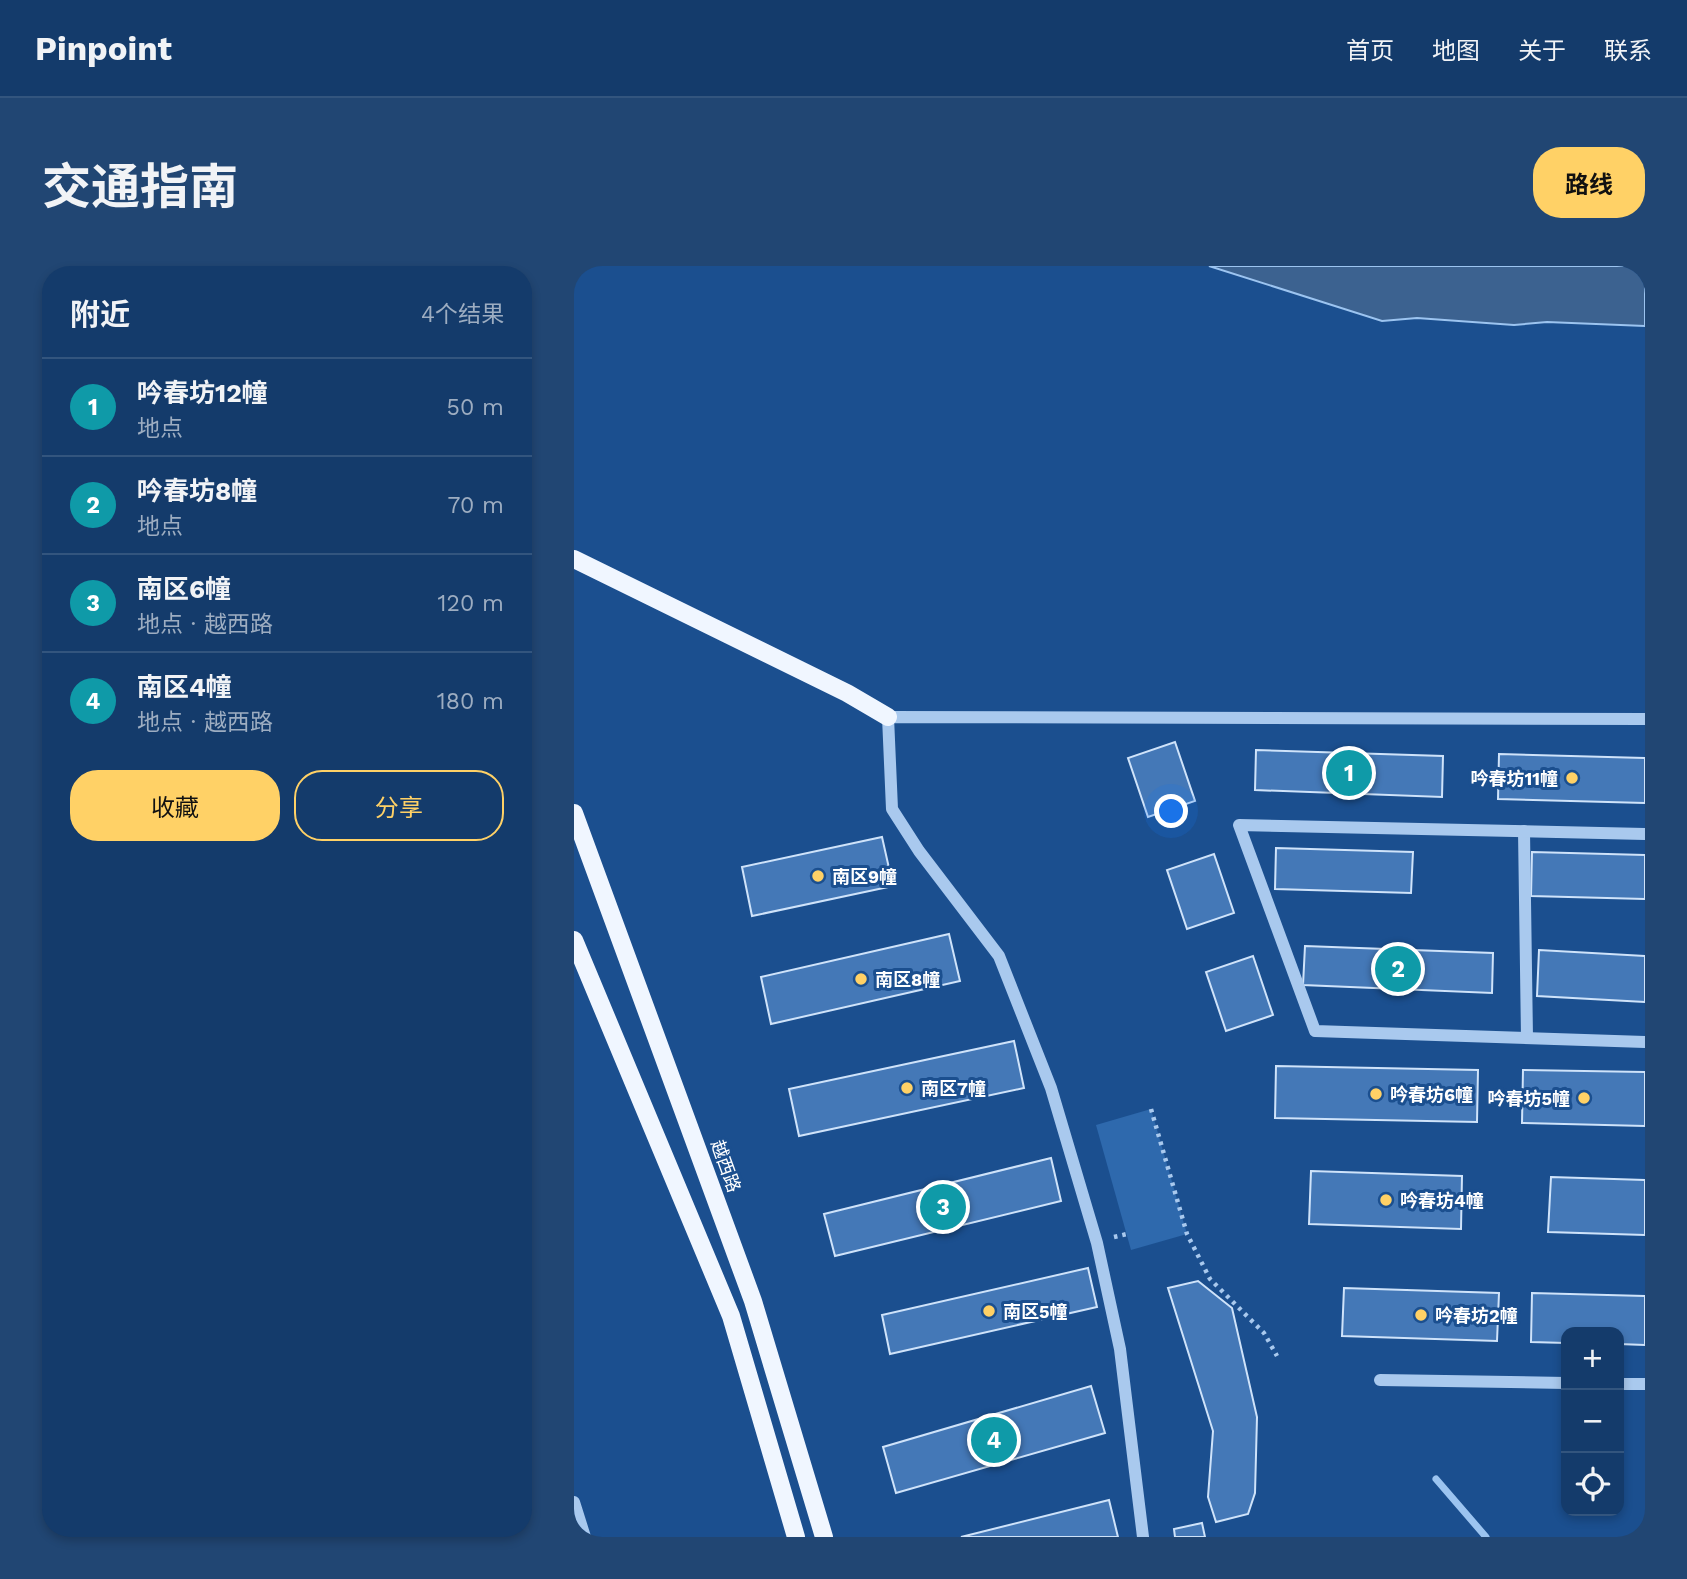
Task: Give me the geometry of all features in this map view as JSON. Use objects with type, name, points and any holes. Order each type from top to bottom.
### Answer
[{"type":"main road","points":[[574,559],[847,693],[888,717]]},
{"type":"main road","name":"越西路","points":[[574,813],[753,1301],[824,1537]]},
{"type":"main road","points":[[574,940],[731,1316],[796,1537]]},
{"type":"street","points":[[1143,1537],[1120,1349],[1097,1243],[1051,1088],[999,956],[919,851],[892,809],[888,717],[1645,719]]},
{"type":"street","points":[[1645,834],[1239,825],[1315,1031],[1645,1042]]},
{"type":"street","points":[[1524,831],[1527,1038]]},
{"type":"street","points":[[1380,1380],[1561,1383]]},
{"type":"street","points":[[1624,1384],[1645,1384]]},
{"type":"street","points":[[574,1502],[585,1537]]},
{"type":"path","points":[[1151,1109],[1186,1234],[1210,1279],[1264,1333],[1278,1356]]},
{"type":"shaded area","points":[[1209,266],[1645,266],[1645,326],[1547,322],[1514,325],[1417,318],[1382,321]]},
{"type":"shaded area","points":[[1151,1109],[1187,1234],[1131,1250],[1096,1125]]},
{"type":"building","points":[[1175,742],[1195,801],[1148,817],[1128,758]]},
{"type":"building","points":[[1256,750],[1443,756],[1442,797],[1255,790]]},
{"type":"building","name":"吟春坊11幢","points":[[1499,754],[1645,758],[1645,803],[1498,799]]},
{"type":"building","name":"南区9幢","points":[[882,837],[893,886],[752,916],[742,867]]},
{"type":"building","points":[[1276,848],[1413,852],[1411,893],[1275,889]]},
{"type":"building","points":[[1532,852],[1645,855],[1645,899],[1531,896]]},
{"type":"building","points":[[1214,854],[1234,913],[1187,929],[1167,870]]},
{"type":"building","name":"南区8幢","points":[[949,934],[960,981],[771,1024],[761,977]]},
{"type":"building","points":[[1305,946],[1493,953],[1492,993],[1303,985]]},
{"type":"building","points":[[1539,950],[1645,956],[1645,1002],[1537,996]]},
{"type":"building","points":[[1253,956],[1273,1015],[1226,1031],[1206,972]]},
{"type":"building","name":"南区7幢","points":[[1014,1041],[1024,1088],[799,1136],[789,1089]]},
{"type":"building","name":"吟春坊6幢","points":[[1276,1066],[1478,1070],[1477,1122],[1275,1118]]},
{"type":"building","name":"吟春坊5幢","points":[[1523,1070],[1645,1072],[1645,1126],[1522,1123]]},
{"type":"building","points":[[1051,1158],[1061,1201],[835,1256],[824,1214]]},
{"type":"building","name":"吟春坊4幢","points":[[1311,1171],[1462,1176],[1461,1229],[1309,1224]]},
{"type":"building","points":[[1551,1177],[1645,1180],[1645,1235],[1548,1232]]},
{"type":"building","name":"南区5幢","points":[[1088,1268],[1097,1307],[890,1354],[882,1315]]},
{"type":"building","points":[[1198,1281],[1232,1308],[1257,1417],[1255,1493],[1248,1514],[1216,1522],[1208,1497],[1213,1431],[1168,1288]]},
{"type":"building","name":"吟春坊2幢","points":[[1344,1288],[1499,1293],[1497,1341],[1342,1336]]},
{"type":"building","points":[[1532,1293],[1645,1296],[1645,1345],[1624,1344],[1624,1327],[1561,1327],[1561,1343],[1531,1342]]},
{"type":"building","points":[[1091,1386],[1105,1433],[896,1493],[883,1447]]},
{"type":"building","points":[[1109,1500],[1118,1537],[961,1537]]},
{"type":"building","points":[[1202,1523],[1205,1537],[1175,1537],[1174,1529]]},
{"type":"waterway","points":[[1436,1479],[1486,1537]]},
{"type":"place","name":"吟春坊12幢","points":[[1349,773]]},
{"type":"place","name":"吟春坊11幢","points":[[1572,778]]},
{"type":"place","name":"南区9幢","points":[[818,876]]},
{"type":"place","name":"吟春坊8幢","points":[[1398,969]]},
{"type":"place","name":"南区8幢","points":[[861,979]]},
{"type":"place","name":"南区7幢","points":[[907,1088]]},
{"type":"place","name":"吟春坊6幢","points":[[1376,1094]]},
{"type":"place","name":"吟春坊5幢","points":[[1584,1098]]},
{"type":"place","name":"吟春坊4幢","points":[[1386,1200]]},
{"type":"place","name":"南区6幢","points":[[943,1207]]},
{"type":"place","name":"南区5幢","points":[[989,1311]]},
{"type":"place","name":"吟春坊2幢","points":[[1421,1315]]},
{"type":"place","name":"南区4幢","points":[[994,1440]]}]
